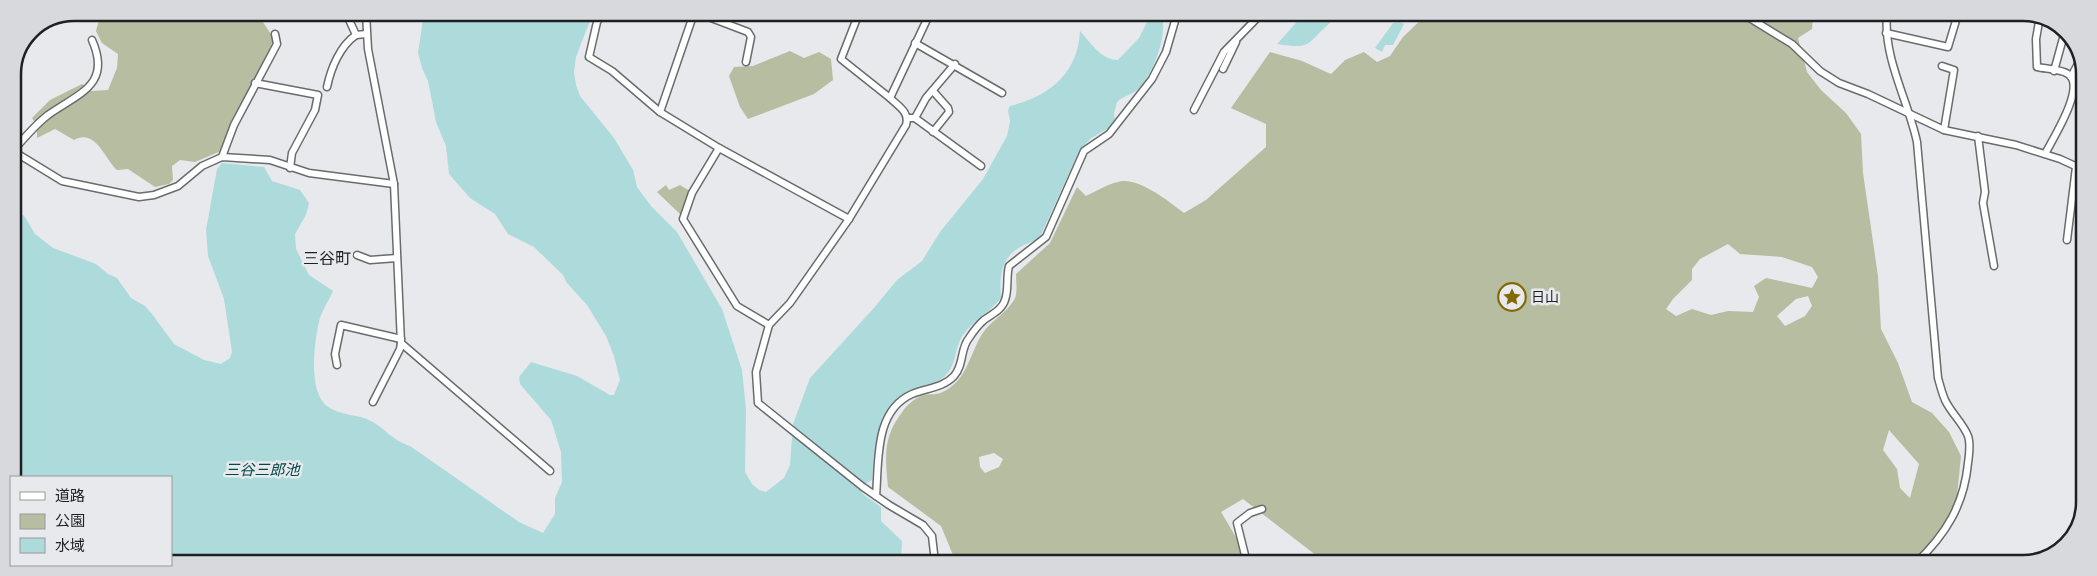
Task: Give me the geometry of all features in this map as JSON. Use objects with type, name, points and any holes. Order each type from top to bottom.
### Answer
[{"type":"street","points":[[350,21],[356,35]]},
{"type":"street","points":[[366,21],[366,34],[394,184],[401,341],[400,349],[373,402]]},
{"type":"street","points":[[598,21],[589,57],[612,71],[660,112],[718,148],[849,218]]},
{"type":"street","points":[[660,112],[691,21]]},
{"type":"street","points":[[719,21],[748,32],[751,37],[746,62]]},
{"type":"street","points":[[855,21],[841,59],[890,98],[911,118],[981,166]]},
{"type":"street","points":[[890,98],[926,21]]},
{"type":"street","points":[[876,496],[882,429],[886,419],[900,402],[912,394],[939,386],[954,376],[961,361],[965,342],[982,321],[996,312],[1005,302],[1009,266],[1046,237],[1084,151],[1103,139],[1114,128],[1160,67],[1175,21]]},
{"type":"street","points":[[1223,69],[1234,44],[1255,21]]},
{"type":"street","points":[[1754,21],[1792,44],[1829,78],[1868,94],[1911,116],[1944,130],[1978,136],[2045,154],[2076,167],[2068,240]]},
{"type":"street","points":[[1887,21],[1887,43],[1911,116],[1917,142],[1938,378],[1945,402],[1953,410],[1968,437],[1969,453],[1965,485],[1950,524],[1925,555]]},
{"type":"street","points":[[1886,33],[1948,47],[1956,21]]},
{"type":"street","points":[[2039,24],[2036,38],[2037,67],[2067,74],[2071,77]]},
{"type":"street","points":[[222,157],[234,125],[277,44],[275,34]]},
{"type":"street","points":[[327,87],[330,71],[348,41],[356,35],[366,34]]},
{"type":"street","points":[[1194,110],[1224,52],[1232,41],[1242,36]]},
{"type":"street","points":[[2054,71],[2063,39]]},
{"type":"street","points":[[21,143],[48,116],[93,83],[100,61],[92,40]]},
{"type":"street","points":[[915,43],[1002,92]]},
{"type":"street","points":[[935,555],[935,547],[929,531],[863,487],[758,403],[756,372],[769,325],[790,303],[849,218],[911,118],[955,64]]},
{"type":"street","points":[[1942,66],[1954,70],[1944,130]]},
{"type":"street","points":[[2045,154],[2071,104],[2073,91],[2071,77],[2076,68]]},
{"type":"street","points":[[255,83],[318,95],[315,110],[292,153],[290,168]]},
{"type":"street","points":[[933,91],[950,112],[933,132]]},
{"type":"street","points":[[1978,136],[1985,192],[1983,203],[1994,266]]},
{"type":"street","points":[[718,148],[692,193],[684,219],[736,306],[769,325]]},
{"type":"street","points":[[21,156],[62,181],[139,197],[154,196],[178,186],[202,166],[222,157],[270,160],[309,173],[394,184]]},
{"type":"street","points":[[357,255],[370,260],[397,258]]},
{"type":"street","points":[[337,365],[335,354],[341,325],[401,341],[550,471]]},
{"type":"street","points":[[1245,555],[1236,523],[1250,513],[1262,509]]},
{"type":"green space","points":[[99,21],[262,21],[274,39],[226,136],[221,151],[195,162],[180,160],[172,166],[173,180],[169,184],[155,187],[128,169],[117,170],[99,147],[88,138],[82,137],[74,140],[55,129],[37,138],[37,126],[32,118],[50,100],[82,84],[92,91],[108,90],[117,68],[118,54],[102,43],[96,31]]},
{"type":"green space","points":[[1420,21],[1813,21],[1812,29],[1798,38],[1807,72],[1821,90],[1846,113],[1861,134],[1863,173],[1878,276],[1881,329],[1898,363],[1912,402],[1932,413],[1949,432],[1961,456],[1957,496],[1950,519],[1931,547],[1922,555],[1316,555],[1243,499],[1221,512],[1243,549],[1240,555],[953,555],[941,526],[888,487],[886,456],[892,429],[896,420],[911,402],[921,396],[943,392],[958,381],[985,330],[1014,300],[1016,274],[1050,243],[1077,187],[1086,196],[1113,183],[1130,181],[1155,192],[1184,213],[1206,200],[1266,147],[1266,124],[1231,108],[1270,52],[1302,61],[1331,74],[1345,60],[1364,52],[1377,62],[1390,56],[1403,37]],"holes":[[[1728,244],[1740,254],[1782,257],[1812,267],[1818,277],[1812,288],[1766,278],[1754,286],[1759,297],[1753,312],[1728,311],[1711,315],[1692,309],[1676,316],[1666,309],[1692,280],[1692,269],[1700,259]],[[1808,296],[1812,306],[1805,316],[1785,326],[1777,316],[1796,299]],[[1889,430],[1919,464],[1910,498],[1900,488],[1897,469],[1883,450]],[[994,453],[1003,459],[999,467],[985,473],[980,467],[979,457]]]},
{"type":"green space","points":[[790,51],[804,58],[819,52],[831,59],[833,80],[814,94],[748,119],[740,107],[729,76],[734,67],[753,66]]},
{"type":"green space","points":[[666,185],[669,190],[680,185],[690,191],[681,215],[657,192]]},
{"type":"water","name":"三谷三郎池","points":[[423,21],[590,21],[576,57],[574,72],[580,96],[614,138],[633,170],[637,187],[651,206],[677,232],[722,309],[742,370],[746,409],[745,472],[752,484],[759,490],[766,492],[784,478],[790,465],[793,424],[810,378],[897,280],[922,261],[940,232],[983,179],[1007,136],[1010,121],[1008,110],[1010,106],[1038,96],[1049,89],[1068,71],[1078,46],[1080,31],[1101,54],[1118,60],[1139,38],[1148,21],[1163,22],[1161,43],[1149,75],[1137,90],[1117,102],[1114,113],[1115,119],[1110,127],[1090,139],[1079,151],[1041,235],[1016,249],[1010,255],[1001,274],[1001,298],[972,324],[963,335],[949,372],[937,381],[910,390],[890,407],[884,417],[876,441],[872,480],[860,490],[881,507],[881,521],[902,541],[901,555],[172,555],[172,476],[21,476],[21,213],[35,234],[53,248],[96,264],[108,274],[117,278],[131,298],[145,306],[152,314],[174,344],[204,360],[221,364],[230,358],[232,352],[224,299],[208,256],[206,230],[217,169],[222,163],[264,167],[272,181],[300,190],[309,203],[306,215],[295,234],[296,249],[309,275],[333,291],[320,318],[315,342],[315,378],[321,399],[332,409],[366,419],[376,424],[519,522],[543,533],[555,514],[555,498],[562,482],[561,452],[551,420],[520,384],[519,377],[531,362],[577,376],[610,395],[614,395],[620,380],[614,356],[606,336],[587,305],[567,283],[563,275],[534,247],[508,234],[495,214],[470,198],[449,174],[446,146],[436,122],[428,81],[418,53]]},
{"type":"water","points":[[1298,21],[1333,21],[1313,40],[1304,45],[1289,46],[1277,44]]},
{"type":"water","points":[[1400,22],[1404,24],[1393,45],[1385,45],[1382,52],[1375,48],[1393,23]]},
{"type":"place","name":"日山","points":[[1512,297]]},
{"type":"district","name":"三谷町","points":[[327,258]]}]
